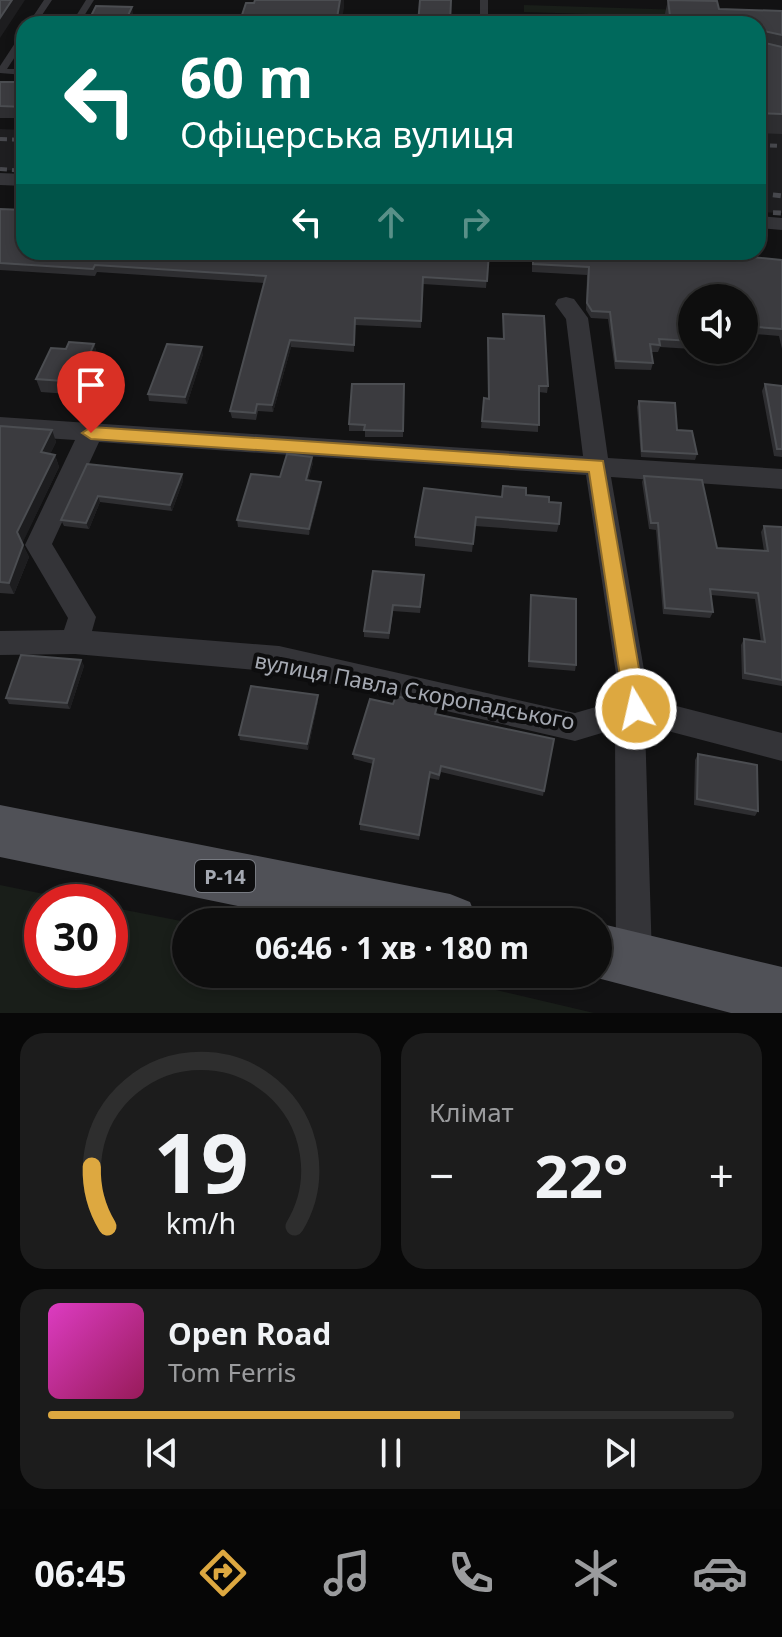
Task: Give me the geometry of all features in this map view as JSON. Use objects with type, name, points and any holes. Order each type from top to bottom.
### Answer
[{"type":"main road","name":"Р-14","points":[[0,831],[381,908]]},
{"type":"main road","points":[[616,956],[782,996]]},
{"type":"street","points":[[566,304],[577,318],[636,709],[630,725],[616,956]]},
{"type":"street","points":[[0,426],[782,479]]},
{"type":"street","points":[[75,642],[82,617],[38,545],[91,433]]},
{"type":"street","name":"вулиця Павла Скоропадського","points":[[0,643],[75,642],[279,659],[575,727],[636,709]]},
{"type":"street","points":[[636,709],[782,747]]},
{"type":"lane","points":[[16,48],[1,71],[16,72]]},
{"type":"shaded area","points":[[524,5],[782,13],[766,20],[766,16],[524,12]]},
{"type":"shaded area","points":[[766,97],[782,105],[782,213],[766,212]]},
{"type":"shaded area","points":[[0,129],[16,130],[16,171],[0,170]]},
{"type":"shaded area","points":[[0,885],[24,890],[24,988],[128,988],[128,911],[172,919],[172,988],[488,988],[594,1013],[0,1013]]},
{"type":"building","points":[[0,0],[12,0],[0,18]]},
{"type":"building","points":[[255,0],[340,0],[337,16],[242,16],[246,3],[254,3]]},
{"type":"building","points":[[420,0],[451,0],[450,16],[419,16]]},
{"type":"building","points":[[668,0],[717,1],[719,9],[782,11],[782,35],[766,31],[766,16],[670,16]]},
{"type":"building","points":[[96,6],[132,7],[128,16],[91,16]]},
{"type":"building","points":[[766,43],[782,47],[782,114],[766,113]]},
{"type":"building","points":[[0,82],[16,82],[16,107],[0,106]]},
{"type":"building","points":[[0,209],[16,210],[16,260],[488,260],[487,281],[423,277],[421,321],[355,318],[354,345],[290,340],[272,405],[257,404],[255,413],[230,411],[266,276],[95,265],[93,269],[0,263]]},
{"type":"building","points":[[533,260],[782,260],[782,329],[758,327],[758,284],[678,284],[678,340],[659,339],[660,345],[650,344],[653,363],[616,361],[610,312],[592,311],[587,303],[589,267],[533,264]]},
{"type":"building","points":[[503,314],[544,316],[548,386],[539,386],[539,425],[482,421],[484,398],[489,399],[488,338],[504,339]]},
{"type":"building","points":[[69,342],[94,344],[78,382],[36,379],[51,348],[66,349]]},
{"type":"building","points":[[167,344],[202,347],[185,397],[148,394]]},
{"type":"building","points":[[352,384],[404,384],[403,431],[364,430],[365,425],[349,424]]},
{"type":"building","points":[[765,384],[782,386],[782,449],[777,449]]},
{"type":"building","points":[[639,401],[675,403],[677,430],[692,431],[697,454],[642,451]]},
{"type":"building","points":[[0,426],[52,430],[41,452],[55,455],[17,532],[23,545],[9,583],[0,582]]},
{"type":"building","points":[[287,454],[312,457],[306,480],[321,482],[309,529],[237,520],[251,474],[280,477]]},
{"type":"building","points":[[87,464],[182,474],[170,505],[98,496],[86,523],[61,520]]},
{"type":"building","points":[[644,476],[702,480],[717,548],[768,551],[764,526],[782,527],[782,680],[745,673],[744,639],[765,642],[758,593],[710,589],[713,612],[665,608],[658,523],[651,523]]},
{"type":"building","points":[[503,486],[526,488],[526,495],[549,497],[549,502],[561,503],[559,524],[476,517],[473,544],[415,537],[424,488],[502,497]]},
{"type":"building","points":[[373,571],[424,575],[420,607],[393,605],[389,633],[364,631]]},
{"type":"building","points":[[531,595],[576,599],[576,665],[529,661]]},
{"type":"building","points":[[21,655],[81,660],[67,703],[6,698]]},
{"type":"building","points":[[251,686],[318,695],[307,744],[239,735]]},
{"type":"building","points":[[396,696],[437,706],[435,714],[554,739],[544,791],[441,766],[439,775],[430,772],[419,835],[360,824],[374,759],[353,754],[370,699],[393,704]]},
{"type":"building","points":[[698,754],[757,765],[758,811],[697,799]]},
{"type":"railway","points":[[0,139],[16,140]]},
{"type":"railway","points":[[766,145],[782,146]]},
{"type":"railway","points":[[0,169],[16,170]]},
{"type":"railway","points":[[766,194],[782,196]]},
{"type":"railway","points":[[766,212],[782,213]]},
{"type":"route","points":[[91,433],[597,466],[636,709]]}]
